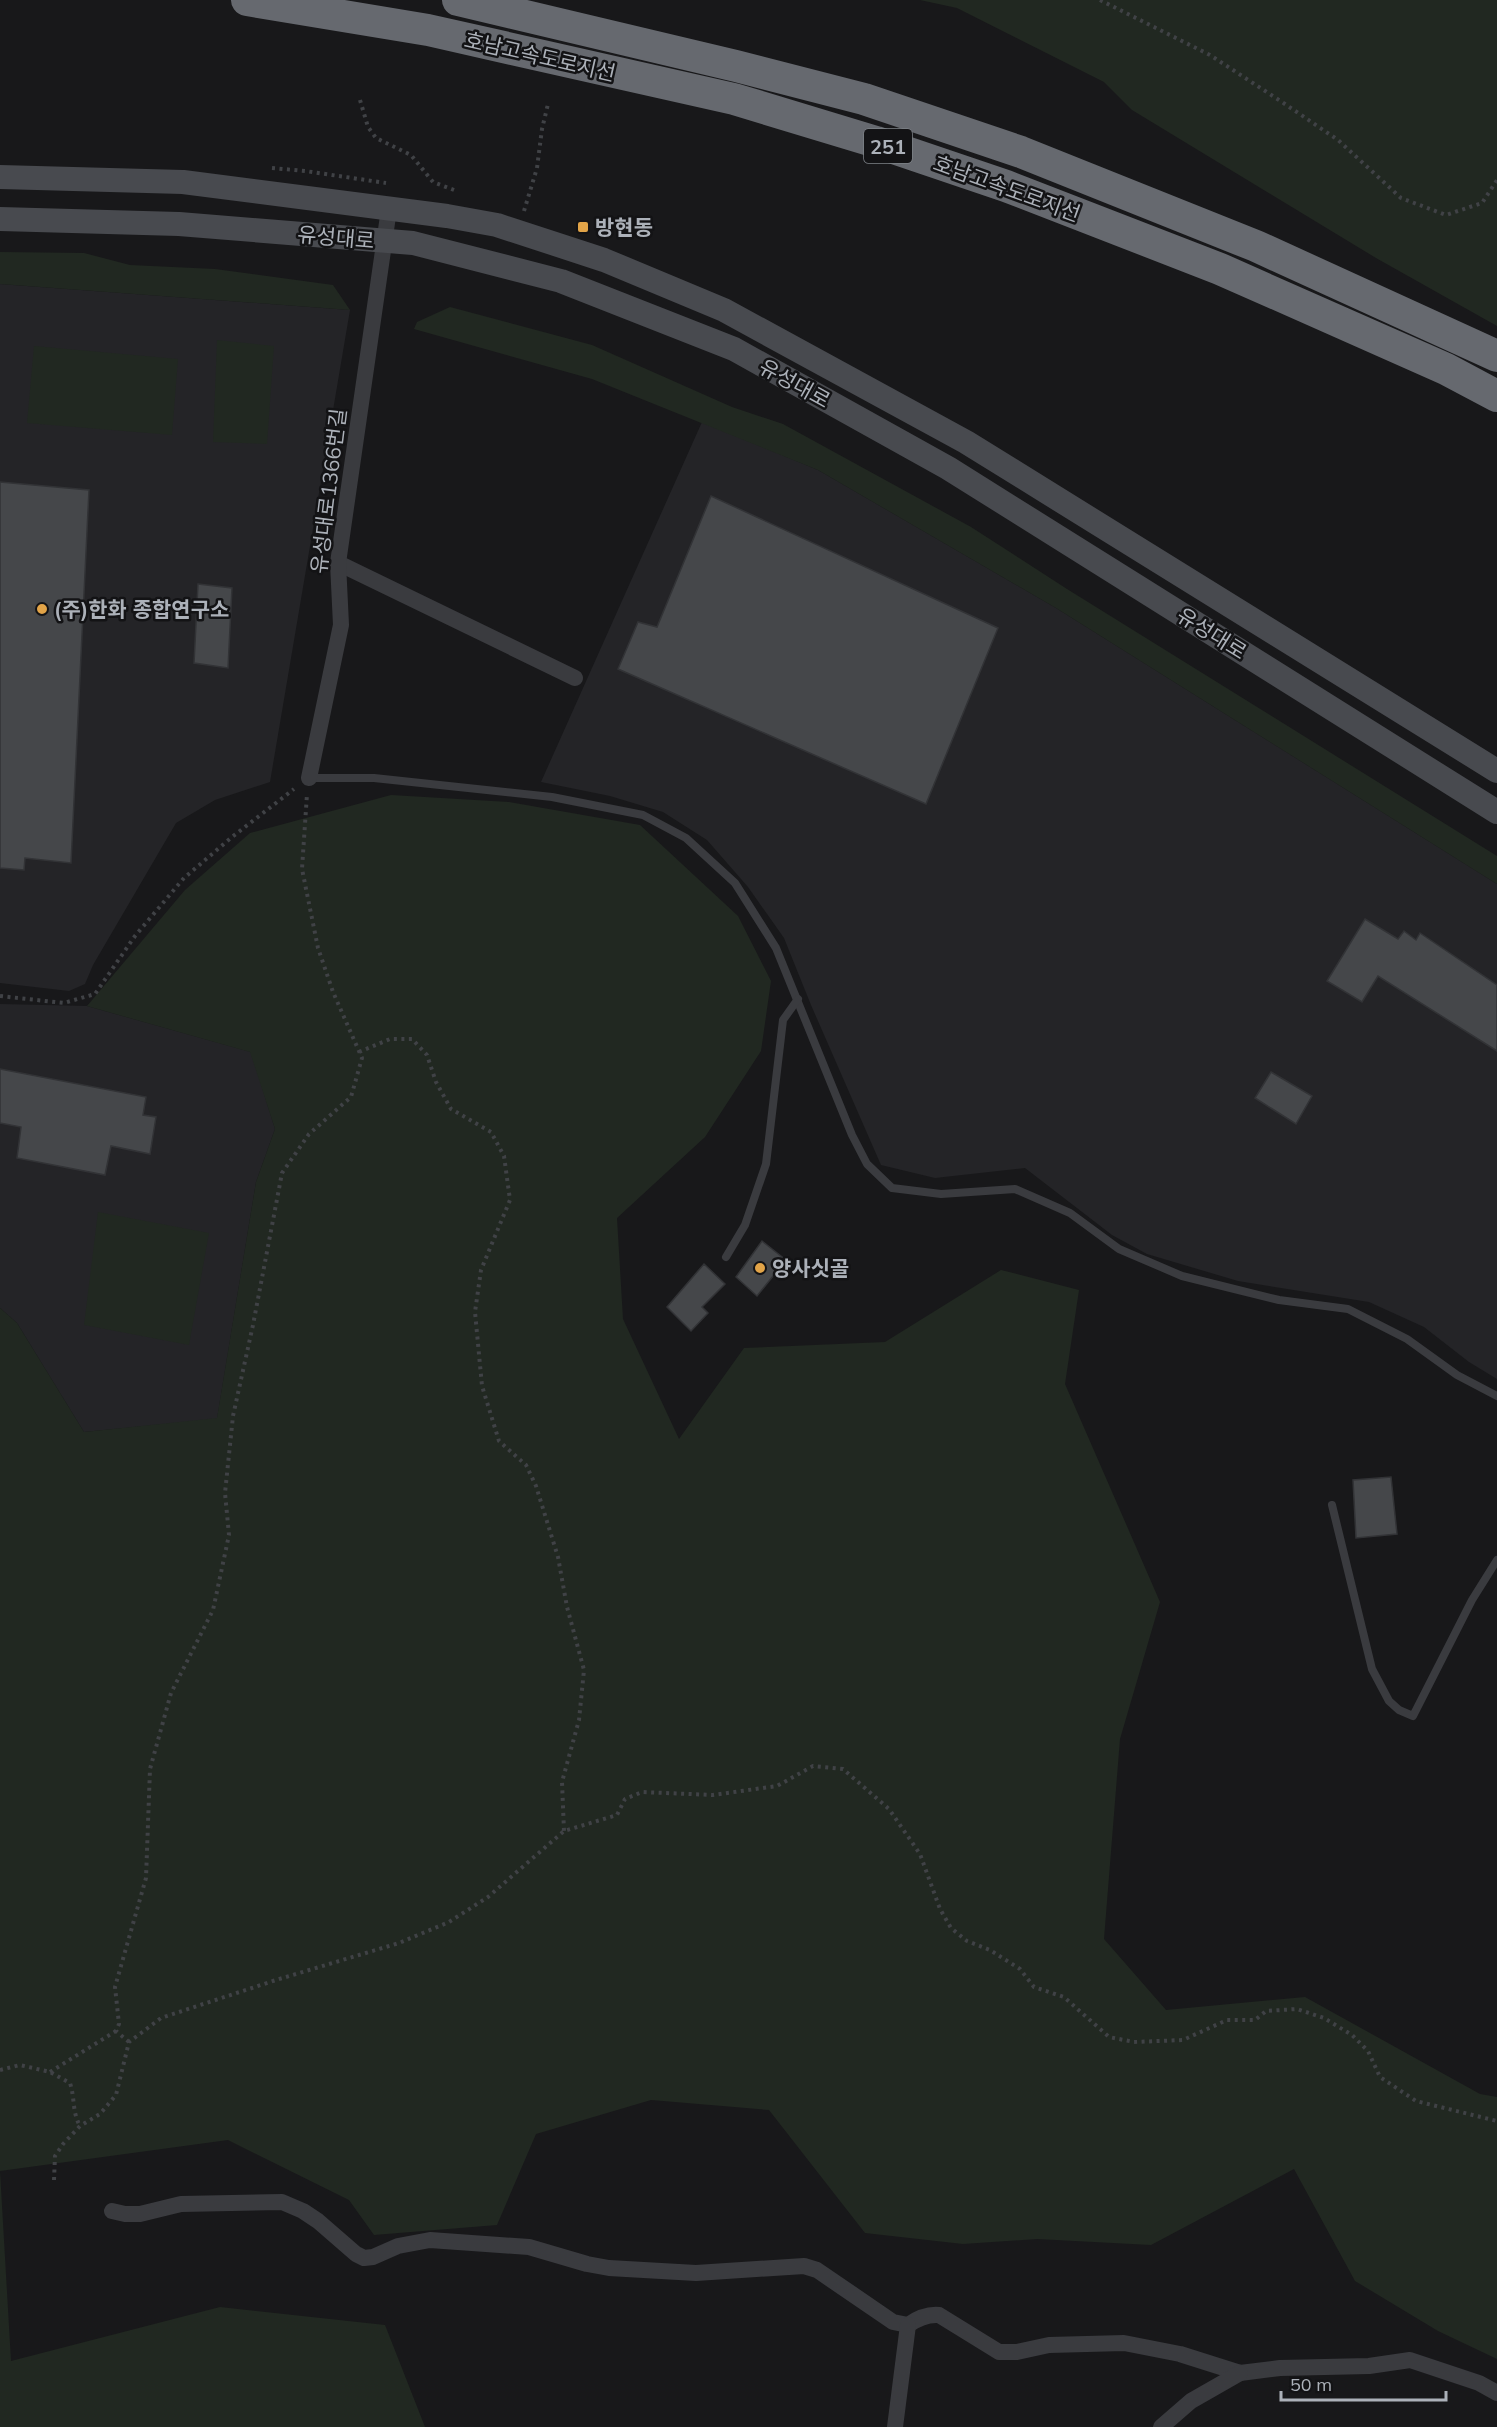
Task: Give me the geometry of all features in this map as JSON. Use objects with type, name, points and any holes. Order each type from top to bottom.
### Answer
[{"type":"highway","name":"호남고속도로지선","points":[[247,0],[428,30],[723,97],[876,142],[1006,186],[1220,268],[1446,369],[1497,396]]},
{"type":"highway","name":"호남고속도로지선","points":[[458,0],[864,99],[1010,148],[1256,246],[1497,356]]},
{"type":"main road","name":"유성대로","points":[[0,177],[183,182],[389,209],[497,225],[604,260],[724,309],[956,436],[1497,771]]},
{"type":"main road","name":"유성대로","points":[[0,219],[179,224],[413,243],[561,281],[734,349],[948,468],[1497,812]]},
{"type":"street","name":"유성대로1366번길","points":[[309,778],[341,625],[338,562],[389,209]]},
{"type":"street","points":[[338,562],[574,678]]},
{"type":"street","points":[[112,2211],[140,2214],[181,2204],[282,2202],[303,2211],[318,2221],[356,2254],[364,2258],[373,2257],[398,2246],[430,2240],[529,2247],[571,2260],[609,2268],[696,2273],[804,2266],[817,2270],[893,2322],[908,2325],[923,2317],[939,2315],[999,2352],[1017,2352],[1049,2345],[1124,2343],[1180,2354],[1240,2373]]},
{"type":"street","points":[[895,2427],[908,2325]]},
{"type":"street","points":[[1161,2427],[1191,2401],[1240,2373],[1280,2368],[1369,2366],[1410,2360],[1479,2383],[1497,2392]]},
{"type":"lane","points":[[309,778],[374,778],[552,798],[643,815],[686,838],[735,883],[776,948],[852,1135],[867,1164],[892,1188],[940,1194],[1015,1189],[1070,1213],[1119,1249],[1182,1276],[1279,1300],[1348,1309],[1407,1340],[1457,1375],[1497,1396]]},
{"type":"lane","points":[[726,1257],[745,1225],[766,1164],[783,1020],[798,999]]},
{"type":"lane","points":[[1332,1505],[1372,1669],[1389,1701],[1399,1710],[1413,1716],[1472,1600],[1497,1560]]},
{"type":"path","points":[[1100,0],[1210,56],[1282,102],[1338,140],[1401,198],[1446,215],[1482,203],[1497,180]]},
{"type":"path","points":[[360,100],[368,126],[376,138],[411,155],[433,182],[454,190]]},
{"type":"path","points":[[519,232],[537,168],[548,104]]},
{"type":"path","points":[[0,996],[64,1003],[94,994],[135,936],[184,878],[232,837],[309,778]]},
{"type":"path","points":[[50,2072],[116,2031],[119,2024],[115,1987],[146,1878],[150,1769],[171,1693],[213,1610],[230,1535],[225,1493],[233,1416],[254,1325],[282,1173],[309,1134],[351,1097],[362,1058],[333,992],[318,948],[302,869],[304,815],[309,778]]},
{"type":"path","points":[[359,1052],[390,1039],[412,1039],[428,1055],[436,1082],[451,1109],[491,1132],[504,1156],[510,1200],[481,1270],[475,1312],[482,1386],[499,1441],[526,1464],[536,1486],[558,1557],[567,1607],[584,1670],[579,1719],[562,1782],[564,1831]]},
{"type":"path","points":[[54,2180],[55,2156],[80,2126],[100,2114],[116,2095],[129,2042],[161,2018],[399,1943],[449,1922],[488,1897],[564,1831],[617,1815],[625,1799],[642,1792],[713,1795],[777,1786],[813,1766],[843,1769],[889,1809],[920,1854],[940,1910],[951,1928],[967,1941],[990,1950],[1020,1969],[1034,1987],[1064,1996],[1109,2037],[1134,2042],[1183,2040],[1227,2020],[1255,2020],[1266,2011],[1297,2009],[1324,2018],[1352,2035],[1368,2051],[1380,2077],[1416,2101],[1497,2121]]},
{"type":"path","points":[[116,2031],[129,2042]]},
{"type":"path","points":[[0,2070],[20,2065],[50,2072],[70,2083],[74,2096],[74,2115],[80,2126]]},
{"type":"shaded area","points":[[920,0],[1497,0],[1497,326],[1376,258],[1132,110],[1104,82],[957,8]]},
{"type":"shaded area","points":[[0,252],[84,253],[130,265],[215,269],[333,285],[350,310],[0,284]]},
{"type":"shaded area","points":[[0,284],[350,310],[270,782],[215,800],[176,823],[93,965],[85,984],[69,991],[0,983]]},
{"type":"shaded area","points":[[450,307],[592,345],[732,407],[783,424],[971,527],[1497,856],[1497,884],[1056,608],[818,470],[592,379],[414,329],[417,322]]},
{"type":"shaded area","points":[[217,340],[274,346],[267,444],[213,442]]},
{"type":"shaded area","points":[[34,346],[178,359],[172,435],[27,423]]},
{"type":"shaded area","points":[[702,422],[818,470],[1056,608],[1497,884],[1497,1379],[1469,1362],[1424,1327],[1369,1302],[1238,1281],[1147,1254],[1112,1235],[1025,1168],[935,1178],[881,1165],[784,938],[748,887],[707,840],[663,812],[610,796],[541,782]]},
{"type":"shaded area","points":[[391,795],[509,802],[640,825],[738,916],[771,981],[761,1051],[705,1137],[617,1218],[623,1319],[679,1439],[744,1348],[885,1342],[1001,1270],[1079,1290],[1065,1384],[1160,1602],[1120,1739],[1104,1939],[1166,2010],[1305,1997],[1480,2094],[1497,2097],[1497,2359],[1438,2331],[1355,2281],[1294,2169],[1151,2245],[1037,2239],[963,2244],[865,2233],[769,2110],[651,2100],[536,2134],[497,2225],[374,2235],[349,2200],[228,2140],[0,2171],[0,1308],[17,1323],[84,1432],[217,1418],[256,1182],[275,1129],[250,1052],[87,1006],[185,890],[250,833]]},
{"type":"shaded area","points":[[0,1004],[87,1006],[251,1052],[275,1129],[256,1182],[217,1419],[84,1432],[17,1323],[0,1308]]},
{"type":"shaded area","points":[[98,1212],[209,1233],[189,1345],[84,1325]]},
{"type":"shaded area","points":[[0,2171],[11,2361],[220,2307],[385,2325],[425,2427],[0,2427]]},
{"type":"building","name":"(주)한화 종합연구소","points":[[0,482],[89,490],[71,863],[25,858],[24,870],[0,868]]},
{"type":"building","points":[[711,496],[998,628],[926,804],[618,669],[638,622],[657,627]]},
{"type":"building","points":[[198,584],[232,588],[228,668],[194,663]]},
{"type":"building","points":[[1365,919],[1398,939],[1404,931],[1416,940],[1420,933],[1497,985],[1497,1051],[1378,976],[1362,1002],[1327,981]]},
{"type":"building","points":[[0,1069],[146,1097],[143,1115],[156,1117],[150,1154],[111,1146],[105,1175],[17,1158],[21,1127],[0,1123]]},
{"type":"building","points":[[1271,1072],[1312,1096],[1296,1124],[1255,1098]]},
{"type":"building","name":"양사싯골","points":[[762,1241],[786,1260],[757,1296],[736,1277]]},
{"type":"building","points":[[704,1264],[725,1284],[702,1307],[708,1313],[691,1331],[667,1307]]},
{"type":"building","points":[[1391,1477],[1397,1534],[1356,1538],[1353,1480]]},
{"type":"place","name":"방현동","points":[[583,227]]},
{"type":"place","name":"(주)한화 종합연구소","points":[[42,609]]},
{"type":"place","name":"양사싯골","points":[[760,1268]]}]
